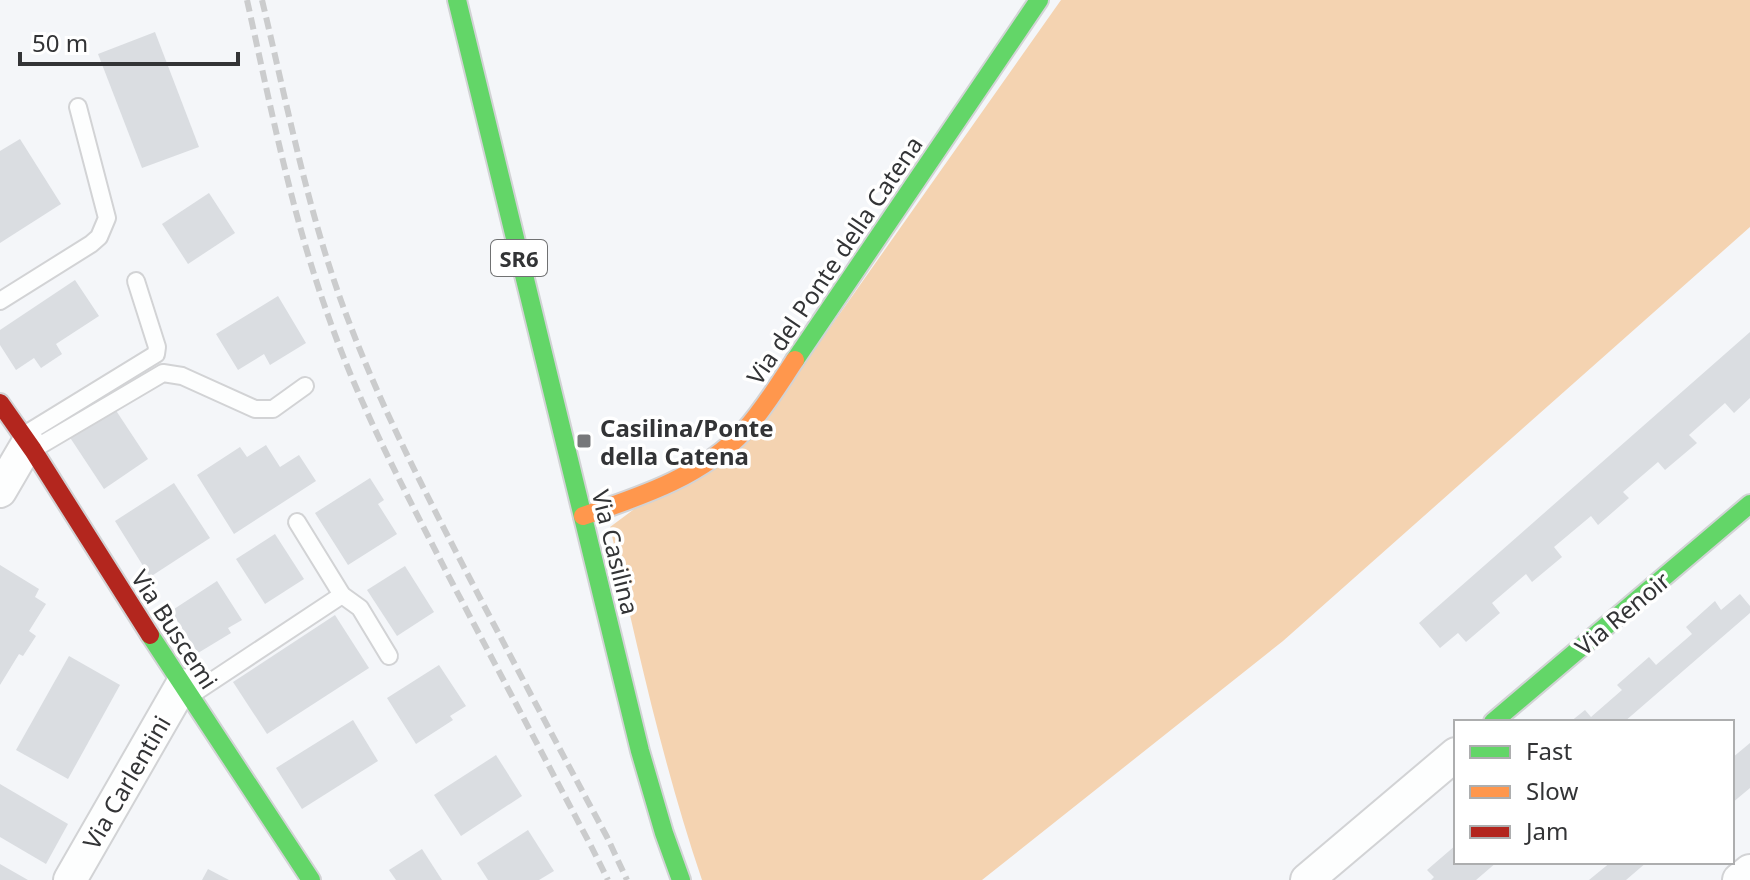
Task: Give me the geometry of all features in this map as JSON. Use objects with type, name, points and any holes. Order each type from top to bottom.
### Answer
[{"type":"street","name":"Via Casilina","points":[[457,0],[640,751],[681,880]]},
{"type":"street","name":"Via del Ponte della Catena","points":[[583,516],[683,478],[717,457],[748,426],[1039,0]]},
{"type":"street","name":"Via Buscemi","points":[[0,403],[311,880]]},
{"type":"street","points":[[0,491],[28,443]]},
{"type":"street","name":"Via Renoir","points":[[1495,720],[1750,504]]},
{"type":"street","name":"Via Carlentini","points":[[70,880],[186,690]]},
{"type":"street","points":[[1307,880],[1454,756]]},
{"type":"street","points":[[1739,880],[1750,871]]},
{"type":"lane","points":[[0,301],[91,244],[104,228],[107,218],[78,107]]},
{"type":"lane","points":[[28,443],[156,354],[157,347],[136,281]]},
{"type":"lane","points":[[28,443],[163,373],[182,376],[255,409],[273,409],[305,386]]},
{"type":"lane","points":[[297,522],[342,595],[360,608],[389,656]]},
{"type":"lane","points":[[186,690],[342,595]]},
{"type":"shaded area","points":[[1061,0],[1750,0],[1750,227],[1283,641],[982,880],[702,880],[663,749],[610,527],[776,404]]},
{"type":"building","points":[[155,32],[199,147],[142,168],[98,54]]},
{"type":"building","points":[[20,139],[61,204],[0,243],[0,151]]},
{"type":"building","points":[[209,193],[235,233],[188,264],[162,224]]},
{"type":"building","points":[[75,280],[99,316],[56,344],[62,354],[41,368],[34,358],[16,370],[0,345],[0,330]]},
{"type":"building","points":[[278,296],[306,343],[270,365],[264,354],[238,370],[216,334]]},
{"type":"building","points":[[1750,332],[1750,398],[1734,413],[1725,403],[1689,435],[1697,443],[1665,470],[1658,462],[1623,492],[1629,498],[1598,525],[1591,516],[1554,547],[1562,557],[1532,582],[1526,574],[1492,603],[1500,613],[1466,642],[1458,633],[1440,648],[1419,623]]},
{"type":"building","points":[[113,406],[148,459],[104,489],[69,436]]},
{"type":"building","points":[[266,445],[280,467],[299,455],[316,481],[234,534],[197,475],[240,447],[247,457]]},
{"type":"building","points":[[370,478],[384,500],[378,504],[397,534],[348,565],[315,513]]},
{"type":"building","points":[[174,483],[210,538],[150,577],[115,521]]},
{"type":"building","points":[[275,534],[304,579],[265,604],[236,559]]},
{"type":"building","points":[[0,565],[39,589],[35,597],[46,604],[29,631],[36,636],[23,656],[19,654],[0,685]]},
{"type":"building","points":[[405,566],[434,612],[397,636],[367,590]]},
{"type":"building","points":[[217,581],[242,620],[228,628],[231,633],[198,653],[171,611]]},
{"type":"building","points":[[1740,594],[1750,606],[1750,613],[1626,720],[1572,720],[1585,710],[1591,717],[1622,690],[1617,685],[1649,657],[1656,665],[1692,634],[1686,627],[1715,601],[1721,610]]},
{"type":"building","points":[[335,615],[369,668],[267,734],[233,682]]},
{"type":"building","points":[[69,656],[120,685],[68,779],[16,750]]},
{"type":"building","points":[[439,665],[466,706],[450,716],[453,720],[416,744],[387,698]]},
{"type":"building","points":[[353,720],[378,761],[302,809],[276,768]]},
{"type":"building","points":[[1750,743],[1750,788],[1734,801],[1734,756]]},
{"type":"building","points":[[496,755],[522,796],[461,836],[434,795]]},
{"type":"building","points":[[0,784],[68,824],[46,864],[0,837]]},
{"type":"building","points":[[528,830],[554,871],[539,880],[488,880],[477,863]]},
{"type":"building","points":[[1454,847],[1454,864],[1495,864],[1476,880],[1431,880],[1434,877],[1427,870]]},
{"type":"building","points":[[422,849],[442,880],[396,880],[389,870]]},
{"type":"building","points":[[0,864],[28,880],[0,880]]},
{"type":"building","points":[[1609,864],[1645,864],[1626,880],[1589,880]]},
{"type":"building","points":[[208,869],[229,880],[202,880]]},
{"type":"railway","points":[[247,0],[293,202],[342,354],[370,418],[447,573],[608,880]]},
{"type":"railway","points":[[262,0],[322,243],[362,354],[436,513],[627,880]]},
{"type":"traffic: fast","points":[[457,0],[640,751],[681,880]]},
{"type":"traffic: fast","points":[[795,360],[1039,0]]},
{"type":"traffic: fast","points":[[1495,720],[1750,504]]},
{"type":"traffic: fast","points":[[150,635],[311,880]]},
{"type":"traffic: slow","points":[[583,516],[670,483],[709,460],[752,422],[795,360]]},
{"type":"traffic: jam","points":[[0,403],[150,635]]},
{"type":"place","name":"Casilina/Ponte della Catena","points":[[584,441]]}]
